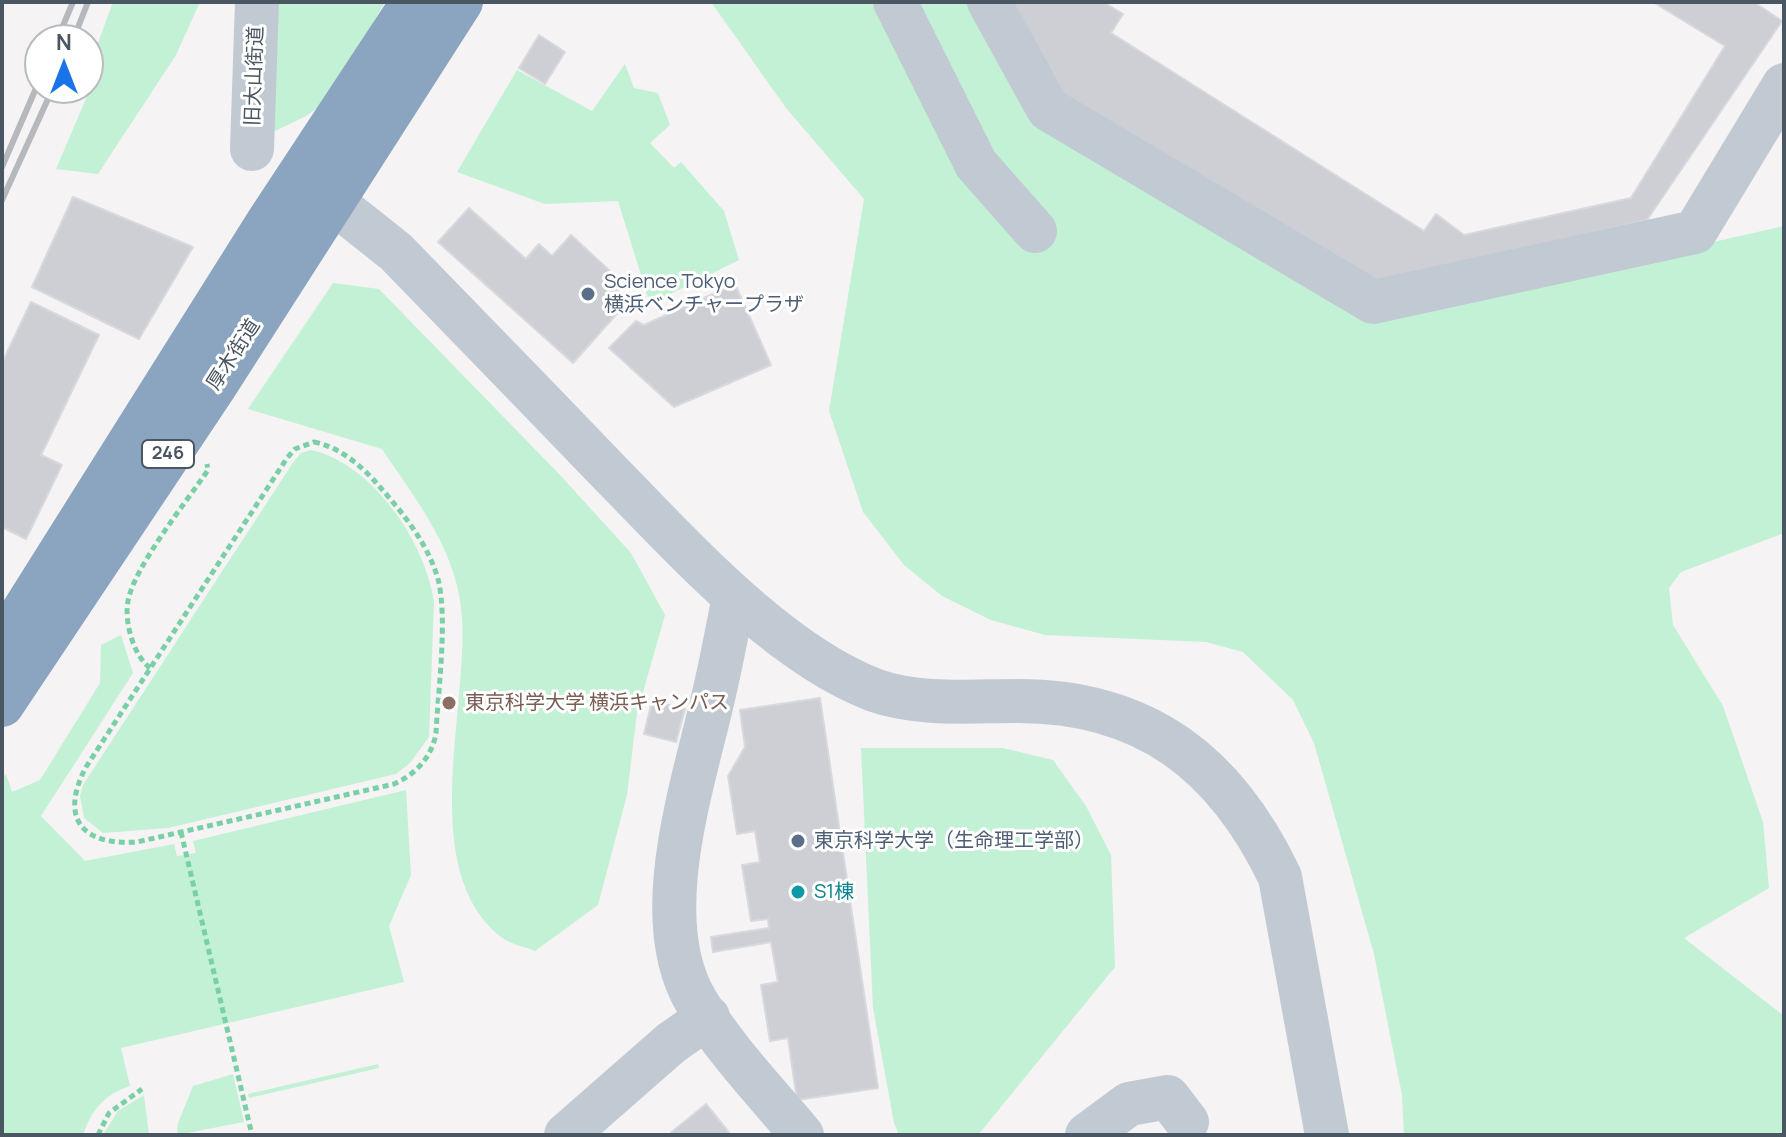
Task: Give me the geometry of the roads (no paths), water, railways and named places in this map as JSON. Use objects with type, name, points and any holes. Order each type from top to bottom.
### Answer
[{"type":"highway","name":"厚木街道","points":[[2,705],[316,191],[413,2]]},
{"type":"highway","name":"厚木街道","points":[[2,645],[268,222],[316,191],[461,2]]},
{"type":"street","name":"旧大山街道","points":[[252,149],[257,2]]},
{"type":"street","points":[[895,2],[976,164],[1035,231]]},
{"type":"street","points":[[989,2],[1048,109],[1373,302],[1695,232],[1784,85]]},
{"type":"street","points":[[316,191],[396,252],[734,597],[835,671],[876,691],[926,700],[1033,701],[1097,707],[1125,716],[1190,754],[1240,808],[1261,838],[1280,877],[1327,1135]]},
{"type":"street","points":[[734,597],[689,797],[675,905],[675,933],[682,968],[696,1000],[802,1135]]},
{"type":"street","points":[[566,1135],[671,1043],[708,1017]]},
{"type":"street","points":[[1087,1135],[1129,1104],[1168,1097],[1187,1122]]},
{"type":"railway","points":[[64,24],[73,2]]},
{"type":"railway","points":[[79,24],[88,2]]},
{"type":"railway","points":[[2,167],[29,104]]},
{"type":"railway","points":[[2,200],[46,104]]},
{"type":"place","name":"Science Tokyo 横浜ベンチャープラザ","points":[[588,294]]},
{"type":"place","name":"東京科学大学 横浜キャンパス","points":[[449,703]]},
{"type":"place","name":"東京科学大学（生命理工学部）","points":[[798,841]]},
{"type":"place","name":"S1棟","points":[[798,892]]}]
